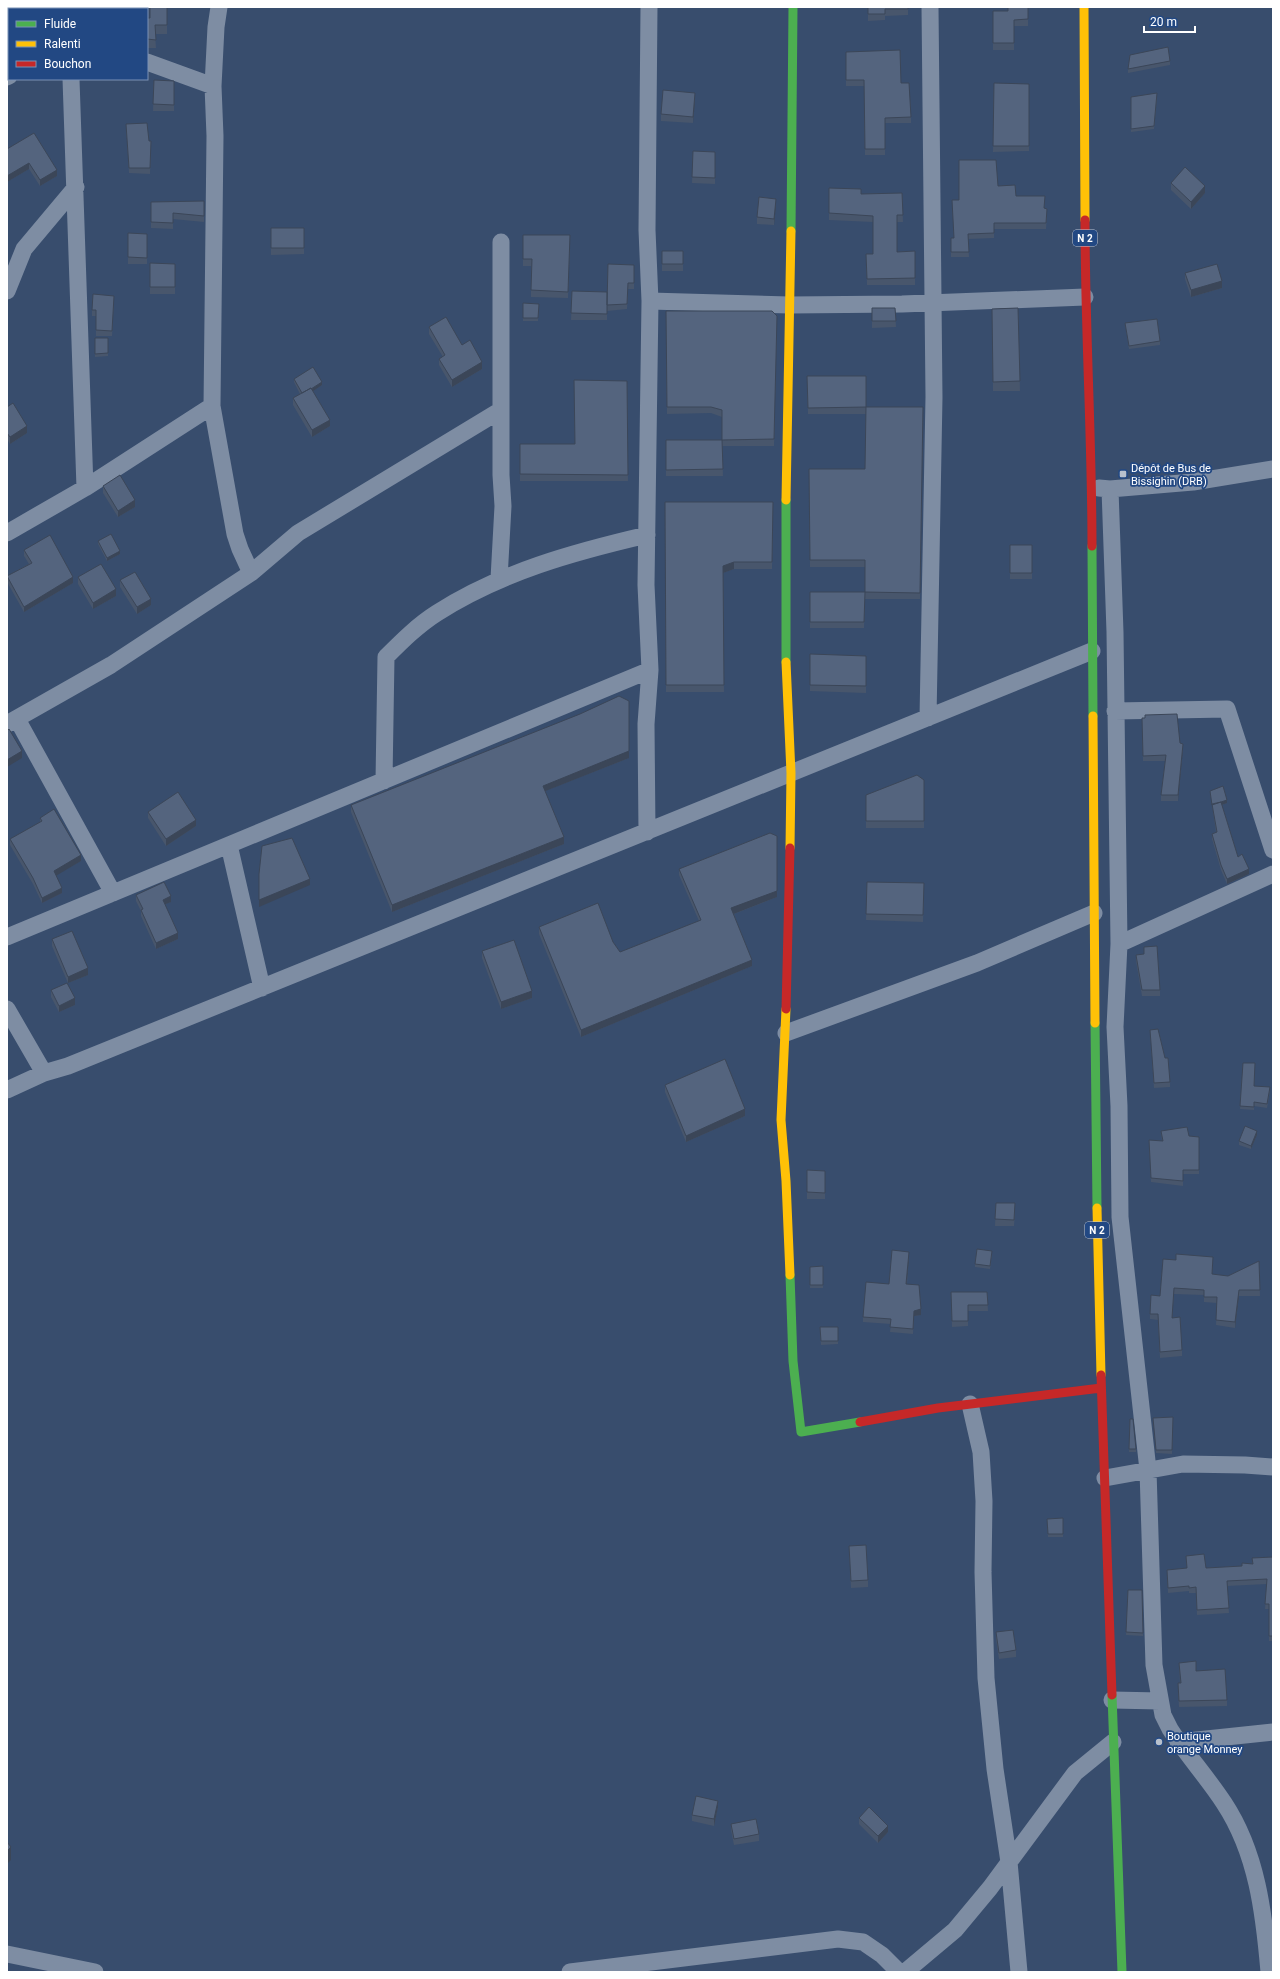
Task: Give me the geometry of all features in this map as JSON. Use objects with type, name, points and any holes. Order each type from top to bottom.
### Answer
[{"type":"main road","points":[[793,7],[789,305],[786,381],[785,635],[791,773],[786,1033],[781,1120],[786,1181],[793,1361],[800,1432],[970,1404],[1101,1388]]},
{"type":"main road","name":"N 2","points":[[1084,7],[1084,297],[1090,469],[1092,488],[1095,1122],[1101,1388],[1122,1972]]},
{"type":"street","points":[[220,7],[216,27],[213,86],[215,141],[212,406],[235,534],[251,573]]},
{"type":"street","points":[[647,832],[646,724],[650,670],[646,585],[650,301],[647,230],[649,7]]},
{"type":"street","points":[[928,718],[934,397],[930,7]]},
{"type":"street","points":[[148,62],[213,86]]},
{"type":"street","points":[[71,80],[76,187],[85,488]]},
{"type":"street","points":[[7,292],[24,249],[76,187]]},
{"type":"street","points":[[499,579],[503,506],[501,475],[501,242]]},
{"type":"street","points":[[650,301],[789,305],[933,303],[1084,297]]},
{"type":"street","points":[[7,533],[85,488],[212,406]]},
{"type":"street","points":[[113,893],[12,722],[111,665],[251,573],[298,533],[501,410]]},
{"type":"street","points":[[1092,488],[1110,489],[1193,482],[1273,469]]},
{"type":"street","points":[[1110,489],[1119,944],[1115,1026],[1119,1106],[1120,1217],[1148,1470],[1154,1665],[1164,1716],[1178,1742],[1224,1802],[1241,1832],[1255,1872],[1270,1967]]},
{"type":"street","points":[[384,781],[386,657],[416,628],[436,613],[499,579],[591,548],[647,535]]},
{"type":"street","points":[[7,1090],[44,1073],[68,1066],[262,988],[1092,651]]},
{"type":"street","points":[[7,937],[650,670]]},
{"type":"street","points":[[1115,711],[1226,709],[1267,808],[1273,850]]},
{"type":"street","points":[[229,845],[262,988]]},
{"type":"street","points":[[1119,944],[1273,874]]},
{"type":"street","points":[[786,1033],[976,963],[1094,913]]},
{"type":"street","points":[[7,1009],[44,1073]]},
{"type":"street","points":[[970,1404],[981,1452],[984,1501],[983,1572],[986,1678],[995,1769],[1009,1862],[1019,1972]]},
{"type":"street","points":[[1105,1478],[1183,1464],[1226,1464],[1273,1467]]},
{"type":"street","points":[[1112,1700],[1160,1701]]},
{"type":"street","points":[[1178,1742],[1257,1732],[1273,1732]]},
{"type":"street","points":[[905,1972],[955,1930],[990,1888],[1075,1773],[1113,1742]]},
{"type":"street","points":[[570,1972],[838,1939],[863,1942],[882,1955],[899,1972]]},
{"type":"street","points":[[7,1954],[95,1972]]},
{"type":"building","points":[[150,7],[167,7],[167,25],[155,25],[156,40],[148,39],[148,18],[150,18]]},
{"type":"building","points":[[868,7],[908,7],[908,9],[885,9],[885,14],[868,14]]},
{"type":"building","points":[[1008,7],[1028,7],[1028,19],[1014,20],[1014,43],[993,43],[993,11],[1008,11]]},
{"type":"building","points":[[1168,47],[1170,61],[1128,69],[1130,55]]},
{"type":"building","points":[[900,50],[901,83],[909,83],[911,117],[885,118],[885,149],[865,149],[864,80],[846,80],[846,52]]},
{"type":"building","points":[[154,80],[174,81],[174,105],[153,104]]},
{"type":"building","points":[[994,83],[1029,84],[1029,146],[993,146]]},
{"type":"building","points":[[663,90],[695,93],[693,117],[661,114]]},
{"type":"building","points":[[1157,93],[1154,126],[1131,129],[1131,97]]},
{"type":"building","points":[[147,123],[149,141],[151,141],[150,168],[129,168],[126,124]]},
{"type":"building","points":[[34,133],[57,170],[40,180],[29,163],[7,176],[7,149]]},
{"type":"building","points":[[693,151],[715,152],[715,178],[692,177]]},
{"type":"building","points":[[959,160],[996,160],[998,186],[1015,185],[1016,196],[1045,196],[1044,208],[1047,209],[1046,223],[994,223],[994,233],[968,234],[969,252],[951,252],[951,238],[954,238],[952,200],[959,200]]},
{"type":"building","points":[[1185,167],[1205,186],[1191,202],[1171,183]]},
{"type":"building","points":[[829,188],[861,189],[861,194],[902,193],[903,215],[897,215],[897,252],[915,251],[915,278],[867,279],[866,254],[873,254],[873,216],[829,213]]},
{"type":"building","points":[[759,197],[776,199],[774,219],[757,217]]},
{"type":"building","points":[[204,201],[204,216],[173,213],[173,223],[151,222],[151,202]]},
{"type":"building","points":[[271,228],[304,228],[304,248],[271,248]]},
{"type":"building","points":[[128,233],[147,234],[147,258],[128,257]]},
{"type":"building","points":[[523,235],[570,235],[568,292],[531,290],[532,259],[523,259]]},
{"type":"building","points":[[662,251],[683,251],[683,264],[662,264]]},
{"type":"building","points":[[150,263],[175,264],[175,287],[150,287]]},
{"type":"building","points":[[608,264],[634,265],[634,283],[628,283],[627,304],[607,305]]},
{"type":"building","points":[[1217,264],[1222,281],[1191,290],[1185,273]]},
{"type":"building","points":[[572,291],[607,292],[607,314],[571,313]]},
{"type":"building","points":[[93,294],[114,296],[112,331],[96,330],[96,310],[92,310]]},
{"type":"building","points":[[523,303],[539,304],[538,318],[523,318]]},
{"type":"building","points":[[872,308],[895,308],[896,321],[872,321]]},
{"type":"building","points":[[1018,308],[1020,381],[993,382],[992,309]]},
{"type":"building","points":[[666,311],[772,311],[777,316],[774,439],[722,440],[722,410],[711,407],[667,407]]},
{"type":"building","points":[[446,317],[462,345],[470,340],[482,362],[452,380],[439,359],[445,355],[429,327]]},
{"type":"building","points":[[1157,319],[1160,341],[1129,346],[1125,323]]},
{"type":"building","points":[[95,338],[108,338],[108,353],[95,354]]},
{"type":"building","points":[[313,367],[322,382],[302,393],[294,379]]},
{"type":"building","points":[[807,376],[866,376],[866,407],[808,408]]},
{"type":"building","points":[[574,380],[627,381],[628,475],[520,474],[520,444],[575,444]]},
{"type":"building","points":[[311,388],[330,420],[312,430],[293,398]]},
{"type":"building","points":[[13,403],[27,426],[10,437],[7,433],[7,407]]},
{"type":"building","points":[[866,407],[923,407],[920,593],[865,592],[865,560],[810,560],[809,469],[865,469]]},
{"type":"building","points":[[666,440],[722,440],[723,469],[666,470]]},
{"type":"building","points":[[120,475],[135,500],[118,511],[103,486]]},
{"type":"building","points":[[665,502],[773,502],[772,562],[734,562],[723,566],[724,685],[666,685]]},
{"type":"building","points":[[111,534],[120,551],[107,558],[98,541]]},
{"type":"building","points":[[50,535],[73,577],[24,607],[7,576],[32,563],[24,550]]},
{"type":"building","points":[[1010,545],[1032,545],[1032,573],[1010,573]]},
{"type":"building","points":[[101,564],[116,589],[93,603],[78,577]]},
{"type":"building","points":[[135,572],[151,599],[137,607],[120,580]]},
{"type":"building","points":[[810,592],[865,592],[864,622],[810,622]]},
{"type":"building","points":[[810,654],[866,656],[866,686],[810,685]]},
{"type":"building","points":[[619,696],[629,701],[629,751],[543,786],[564,837],[392,905],[351,805],[580,714]]},
{"type":"building","points":[[1177,714],[1180,743],[1183,744],[1178,795],[1161,795],[1166,755],[1143,756],[1142,718],[1145,718],[1145,715]]},
{"type":"building","points":[[9,729],[22,751],[7,760],[7,731]]},
{"type":"building","points":[[917,775],[924,780],[924,821],[866,821],[866,795]]},
{"type":"building","points":[[1223,786],[1227,800],[1212,805],[1210,791]]},
{"type":"building","points":[[178,792],[196,820],[166,839],[148,812]]},
{"type":"building","points":[[1221,802],[1238,857],[1242,854],[1249,869],[1227,879],[1221,865],[1212,834],[1217,832],[1212,804]]},
{"type":"building","points":[[54,809],[81,855],[54,871],[62,888],[42,898],[33,878],[10,839],[42,821],[40,818]]},
{"type":"building","points":[[770,833],[777,836],[777,891],[731,908],[752,960],[581,1030],[539,927],[598,903],[613,942],[620,952],[701,920],[679,869]]},
{"type":"building","points":[[292,838],[310,879],[259,900],[259,874],[262,846]]},
{"type":"building","points":[[164,882],[171,896],[163,900],[178,933],[156,943],[136,895]]},
{"type":"building","points":[[867,882],[924,883],[923,915],[866,914]]},
{"type":"building","points":[[72,931],[88,968],[68,977],[52,939]]},
{"type":"building","points":[[514,940],[532,991],[501,1002],[482,951]]},
{"type":"building","points":[[1157,946],[1160,990],[1142,990],[1136,955],[1144,954],[1144,947]]},
{"type":"building","points":[[67,983],[75,998],[59,1006],[51,990]]},
{"type":"building","points":[[1158,1029],[1165,1058],[1168,1058],[1170,1082],[1154,1083],[1150,1030]]},
{"type":"building","points":[[725,1059],[745,1109],[686,1136],[665,1085]]},
{"type":"building","points":[[1243,1063],[1255,1063],[1254,1086],[1270,1087],[1267,1104],[1254,1102],[1254,1107],[1240,1106]]},
{"type":"building","points":[[1245,1126],[1257,1131],[1251,1146],[1239,1141]]},
{"type":"building","points":[[1187,1127],[1189,1136],[1199,1137],[1199,1170],[1183,1170],[1183,1181],[1151,1178],[1149,1140],[1163,1141],[1161,1131]]},
{"type":"building","points":[[807,1170],[825,1171],[825,1193],[807,1192]]},
{"type":"building","points":[[996,1203],[1015,1203],[1014,1220],[995,1219]]},
{"type":"building","points":[[977,1249],[992,1251],[990,1266],[975,1264]]},
{"type":"building","points":[[892,1250],[909,1252],[906,1284],[919,1285],[921,1309],[914,1311],[913,1329],[890,1327],[891,1319],[863,1317],[866,1282],[889,1284]]},
{"type":"building","points":[[1176,1254],[1213,1257],[1212,1274],[1228,1276],[1259,1261],[1260,1290],[1239,1290],[1235,1322],[1216,1320],[1217,1297],[1204,1297],[1204,1290],[1174,1288],[1172,1318],[1180,1317],[1182,1350],[1160,1352],[1158,1314],[1150,1314],[1151,1295],[1160,1296],[1163,1259],[1176,1260]]},
{"type":"building","points":[[823,1266],[823,1285],[810,1285],[810,1267]]},
{"type":"building","points":[[951,1292],[987,1292],[988,1305],[968,1305],[968,1321],[952,1321]]},
{"type":"building","points":[[820,1327],[838,1327],[838,1341],[821,1341]]},
{"type":"building","points":[[1173,1417],[1172,1450],[1156,1450],[1153,1418]]},
{"type":"building","points":[[1130,1419],[1133,1419],[1136,1449],[1129,1449]]},
{"type":"building","points":[[1063,1518],[1063,1534],[1048,1534],[1047,1519]]},
{"type":"building","points":[[866,1545],[868,1580],[851,1581],[849,1546]]},
{"type":"building","points":[[1204,1554],[1206,1568],[1242,1566],[1242,1563],[1253,1564],[1252,1558],[1273,1557],[1273,1636],[1269,1636],[1269,1604],[1265,1604],[1267,1579],[1227,1581],[1229,1608],[1197,1610],[1196,1587],[1189,1588],[1189,1586],[1168,1588],[1167,1570],[1187,1568],[1186,1556]]},
{"type":"building","points":[[1128,1590],[1142,1590],[1143,1633],[1126,1632]]},
{"type":"building","points":[[1013,1630],[1016,1650],[999,1653],[996,1632]]},
{"type":"building","points":[[1196,1661],[1196,1671],[1225,1669],[1227,1700],[1179,1701],[1178,1683],[1181,1683],[1179,1663]]},
{"type":"building","points":[[696,1796],[718,1801],[714,1819],[692,1815]]},
{"type":"building","points":[[869,1807],[888,1826],[878,1836],[859,1818]]},
{"type":"building","points":[[756,1819],[759,1834],[734,1839],[731,1824]]},
{"type":"building","points":[[7,1842],[11,1847],[7,1851]]},
{"type":"traffic: fast","points":[[791,231],[793,7]]},
{"type":"traffic: fast","points":[[786,500],[786,662]]},
{"type":"traffic: fast","points":[[1092,546],[1093,716]]},
{"type":"traffic: fast","points":[[1095,1023],[1097,1208]]},
{"type":"traffic: fast","points":[[790,1275],[793,1361],[801,1432],[860,1422]]},
{"type":"traffic: fast","points":[[1112,1695],[1122,1972]]},
{"type":"traffic: slow","points":[[1084,7],[1085,220]]},
{"type":"traffic: slow","points":[[786,500],[791,231]]},
{"type":"traffic: slow","points":[[786,662],[791,773],[790,848]]},
{"type":"traffic: slow","points":[[1093,716],[1095,1023]]},
{"type":"traffic: slow","points":[[786,1009],[781,1120],[786,1181],[790,1275]]},
{"type":"traffic: slow","points":[[1097,1208],[1101,1375]]},
{"type":"traffic: jam","points":[[1085,220],[1092,546]]},
{"type":"traffic: jam","points":[[786,1009],[790,848]]},
{"type":"traffic: jam","points":[[1101,1375],[1112,1695]]},
{"type":"traffic: jam","points":[[860,1422],[938,1408],[1101,1388]]},
{"type":"place","name":"Dépôt de Bus de Bissighin (DRB)","points":[[1123,474]]},
{"type":"place","name":"Boutique orange Monney","points":[[1159,1742]]}]
